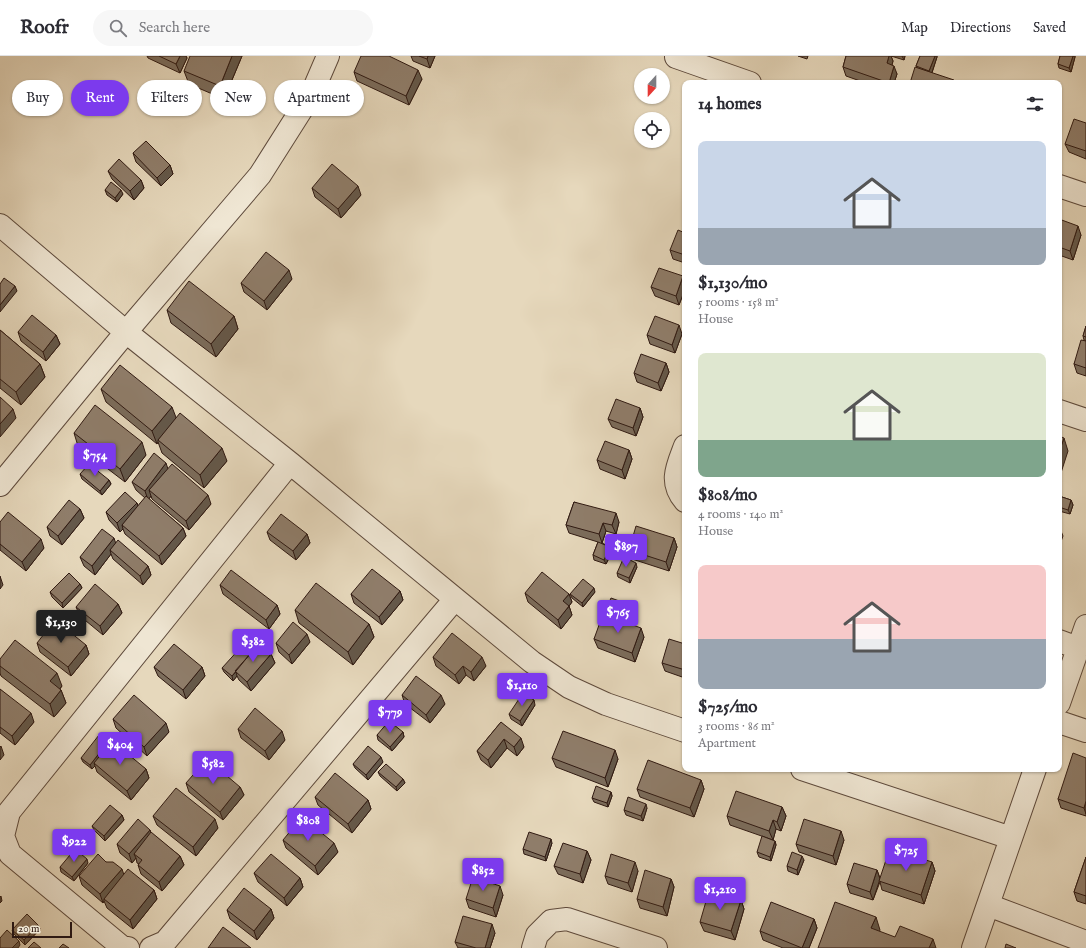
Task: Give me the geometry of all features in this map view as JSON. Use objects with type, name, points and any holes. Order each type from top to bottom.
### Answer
[{"type":"street","points":[[0,485],[126,332],[260,175],[312,93],[328,56]]},
{"type":"street","points":[[676,57],[741,80]]},
{"type":"street","points":[[1062,187],[1086,195]]},
{"type":"street","points":[[0,225],[126,332],[290,463],[532,662],[569,687],[606,704],[682,730]]},
{"type":"street","points":[[1062,412],[1086,420]]},
{"type":"street","points":[[682,454],[677,468],[675,481],[679,494],[682,498]]},
{"type":"street","points":[[128,948],[122,947],[10,854],[3,836],[9,812],[290,463]]},
{"type":"street","points":[[151,948],[164,942],[454,599]]},
{"type":"street","points":[[1062,686],[1069,645],[1086,626]]},
{"type":"street","points":[[1062,723],[1086,731]]},
{"type":"street","points":[[811,772],[1011,838]]},
{"type":"street","points":[[973,948],[1034,772]]},
{"type":"street","points":[[988,905],[1086,942]]},
{"type":"street","points":[[533,948],[537,935],[551,921],[567,918],[656,948]]},
{"type":"building","points":[[159,56],[180,56],[176,64]]},
{"type":"building","points":[[190,56],[232,56],[222,80],[210,80],[210,82],[184,71]]},
{"type":"building","points":[[361,56],[389,56],[418,70],[406,96],[354,72]]},
{"type":"building","points":[[419,56],[428,56],[427,59]]},
{"type":"building","points":[[846,56],[889,56],[887,63],[894,66],[890,80],[880,80],[843,67]]},
{"type":"building","points":[[920,56],[935,56],[929,71],[916,66]]},
{"type":"building","points":[[1060,56],[1073,56],[1069,68],[1058,64]]},
{"type":"building","points":[[915,67],[954,80],[911,80]]},
{"type":"building","points":[[1074,119],[1086,123],[1086,151],[1065,144]]},
{"type":"building","points":[[146,141],[170,165],[157,178],[133,153]]},
{"type":"building","points":[[119,159],[141,180],[130,191],[108,171]]},
{"type":"building","points":[[332,164],[358,186],[338,209],[312,188]]},
{"type":"building","points":[[111,182],[121,190],[115,198],[105,190]]},
{"type":"building","points":[[1062,220],[1078,226],[1070,251],[1062,248]]},
{"type":"building","points":[[678,230],[682,232],[682,254],[670,250]]},
{"type":"building","points":[[266,252],[289,270],[264,301],[241,283]]},
{"type":"building","points":[[659,268],[682,276],[676,296],[651,287]]},
{"type":"building","points":[[4,278],[15,286],[0,305],[0,284]]},
{"type":"building","points":[[189,281],[234,316],[211,344],[167,310]]},
{"type":"building","points":[[32,315],[56,335],[43,352],[18,332]]},
{"type":"building","points":[[655,316],[679,325],[672,345],[647,335]]},
{"type":"building","points":[[1086,326],[1086,337],[1083,336]]},
{"type":"building","points":[[0,330],[40,364],[16,392],[0,379]]},
{"type":"building","points":[[1081,340],[1086,341],[1086,368],[1074,364]]},
{"type":"building","points":[[641,354],[666,363],[658,383],[634,373]]},
{"type":"building","points":[[120,365],[172,407],[152,431],[101,389]]},
{"type":"building","points":[[0,397],[13,409],[0,424]]},
{"type":"building","points":[[616,399],[640,408],[633,428],[608,419]]},
{"type":"building","points":[[95,405],[142,442],[120,469],[74,433]]},
{"type":"building","points":[[180,413],[222,448],[200,475],[158,440]]},
{"type":"building","points":[[605,441],[629,450],[622,470],[597,460]]},
{"type":"building","points":[[154,453],[166,463],[145,491],[132,482]]},
{"type":"building","points":[[89,464],[109,480],[100,491],[80,474]]},
{"type":"building","points":[[172,464],[208,495],[186,521],[149,490]]},
{"type":"building","points":[[125,492],[137,503],[117,523],[106,512]]},
{"type":"building","points":[[146,496],[183,528],[159,556],[122,525]]},
{"type":"building","points":[[1062,497],[1071,500],[1068,510],[1062,508]]},
{"type":"building","points":[[69,500],[80,509],[58,536],[47,527]]},
{"type":"building","points":[[574,502],[616,513],[612,525],[603,523],[599,534],[566,525]]},
{"type":"building","points":[[8,512],[41,539],[22,562],[0,544],[0,522]]},
{"type":"building","points":[[281,514],[307,534],[293,551],[267,532]]},
{"type":"building","points":[[636,526],[674,538],[666,562],[629,550]]},
{"type":"building","points":[[102,529],[114,538],[92,566],[80,557]]},
{"type":"building","points":[[118,540],[148,566],[140,576],[110,550]]},
{"type":"building","points":[[598,542],[610,547],[604,560],[593,555]]},
{"type":"building","points":[[624,557],[636,563],[629,578],[617,573]]},
{"type":"building","points":[[372,569],[400,591],[379,617],[351,594]]},
{"type":"building","points":[[231,570],[277,605],[266,620],[220,585]]},
{"type":"building","points":[[542,572],[569,594],[563,601],[569,606],[558,620],[525,593]]},
{"type":"building","points":[[69,573],[80,584],[62,603],[50,592]]},
{"type":"building","points":[[583,579],[594,588],[582,603],[570,594]]},
{"type":"building","points":[[316,583],[369,624],[348,652],[295,610]]},
{"type":"building","points":[[95,584],[118,604],[100,626],[76,607]]},
{"type":"building","points":[[611,598],[622,602],[617,616],[605,612]]},
{"type":"building","points":[[603,614],[641,628],[632,653],[594,639]]},
{"type":"building","points":[[55,620],[86,645],[68,667],[37,643]]},
{"type":"building","points":[[293,622],[307,634],[289,655],[276,643]]},
{"type":"building","points":[[452,633],[482,657],[471,672],[463,666],[455,675],[433,657]]},
{"type":"building","points":[[669,639],[682,643],[682,669],[662,663]]},
{"type":"building","points":[[15,640],[57,673],[50,681],[61,690],[50,704],[0,666],[0,659]]},
{"type":"building","points":[[260,643],[271,654],[247,682],[235,671]]},
{"type":"building","points":[[174,644],[202,667],[183,690],[154,667]]},
{"type":"building","points":[[242,646],[250,654],[232,676],[222,668]]},
{"type":"building","points":[[416,676],[441,695],[426,715],[402,695]]},
{"type":"building","points":[[0,689],[31,713],[12,736],[0,727]]},
{"type":"building","points":[[523,693],[534,700],[520,721],[509,714]]},
{"type":"building","points":[[134,695],[166,723],[144,747],[113,719]]},
{"type":"building","points":[[255,708],[282,731],[265,751],[238,729]]},
{"type":"building","points":[[389,721],[403,732],[390,747],[377,735]]},
{"type":"building","points":[[501,722],[521,738],[514,747],[504,739],[488,760],[477,751]]},
{"type":"building","points":[[563,731],[615,750],[605,778],[552,758]]},
{"type":"building","points":[[99,735],[108,742],[90,765],[81,758]]},
{"type":"building","points":[[112,741],[146,769],[127,791],[94,763]]},
{"type":"building","points":[[368,746],[381,757],[366,775],[353,764]]},
{"type":"building","points":[[1073,753],[1086,758],[1086,801],[1084,808],[1058,799]]},
{"type":"building","points":[[207,759],[240,787],[220,812],[186,783]]},
{"type":"building","points":[[648,760],[701,780],[690,808],[637,789]]},
{"type":"building","points":[[386,764],[403,779],[396,787],[378,772]]},
{"type":"building","points":[[335,773],[368,800],[348,824],[315,797]]},
{"type":"building","points":[[596,786],[611,792],[607,803],[592,798]]},
{"type":"building","points":[[176,788],[215,819],[193,847],[153,816]]},
{"type":"building","points":[[736,791],[782,807],[777,822],[773,820],[769,831],[727,816]]},
{"type":"building","points":[[628,797],[646,804],[641,816],[624,810]]},
{"type":"building","points":[[110,805],[122,815],[104,836],[92,826]]},
{"type":"building","points":[[302,817],[334,843],[315,866],[283,840]]},
{"type":"building","points":[[138,819],[150,830],[129,854],[117,844]]},
{"type":"building","points":[[804,819],[841,831],[833,856],[796,844]]},
{"type":"building","points":[[151,832],[180,856],[159,882],[138,865],[142,860],[134,854]]},
{"type":"building","points":[[529,832],[551,839],[545,857],[523,849]]},
{"type":"building","points":[[762,836],[775,841],[770,857],[757,852]]},
{"type":"building","points":[[563,843],[587,851],[580,874],[554,866]]},
{"type":"building","points":[[890,848],[932,862],[921,895],[879,881]]},
{"type":"building","points":[[75,849],[87,859],[72,877],[60,867]]},
{"type":"building","points":[[792,852],[802,856],[797,870],[787,866]]},
{"type":"building","points":[[98,854],[106,862],[113,862],[122,869],[100,894],[79,876]]},
{"type":"building","points":[[271,854],[300,878],[284,898],[254,873]]},
{"type":"building","points":[[611,854],[635,862],[628,883],[605,876]]},
{"type":"building","points":[[1086,857],[1086,896],[1074,892]]},
{"type":"building","points":[[854,863],[877,870],[870,892],[847,884]]},
{"type":"building","points":[[128,869],[154,890],[130,920],[104,899]]},
{"type":"building","points":[[645,870],[671,879],[663,907],[637,899]]},
{"type":"building","points":[[473,877],[500,886],[493,908],[466,899]]},
{"type":"building","points":[[244,888],[271,909],[254,931],[227,910]]},
{"type":"building","points":[[709,891],[741,900],[731,931],[700,922]]},
{"type":"building","points":[[771,902],[814,919],[802,948],[760,931]]},
{"type":"building","points":[[835,902],[876,917],[871,928],[895,937],[900,926],[933,939],[929,948],[818,948]]},
{"type":"building","points":[[27,914],[38,925],[24,940],[12,930]]},
{"type":"building","points":[[463,916],[492,924],[485,948],[476,948],[455,942]]},
{"type":"building","points":[[223,927],[251,948],[208,948]]},
{"type":"building","points":[[7,930],[19,941],[12,948],[0,948],[0,938]]},
{"type":"building","points":[[34,942],[41,948],[28,948]]},
{"type":"building","points":[[63,944],[69,948],[59,948]]},
{"type":"building","points":[[1006,944],[1016,948],[1005,948]]}]
